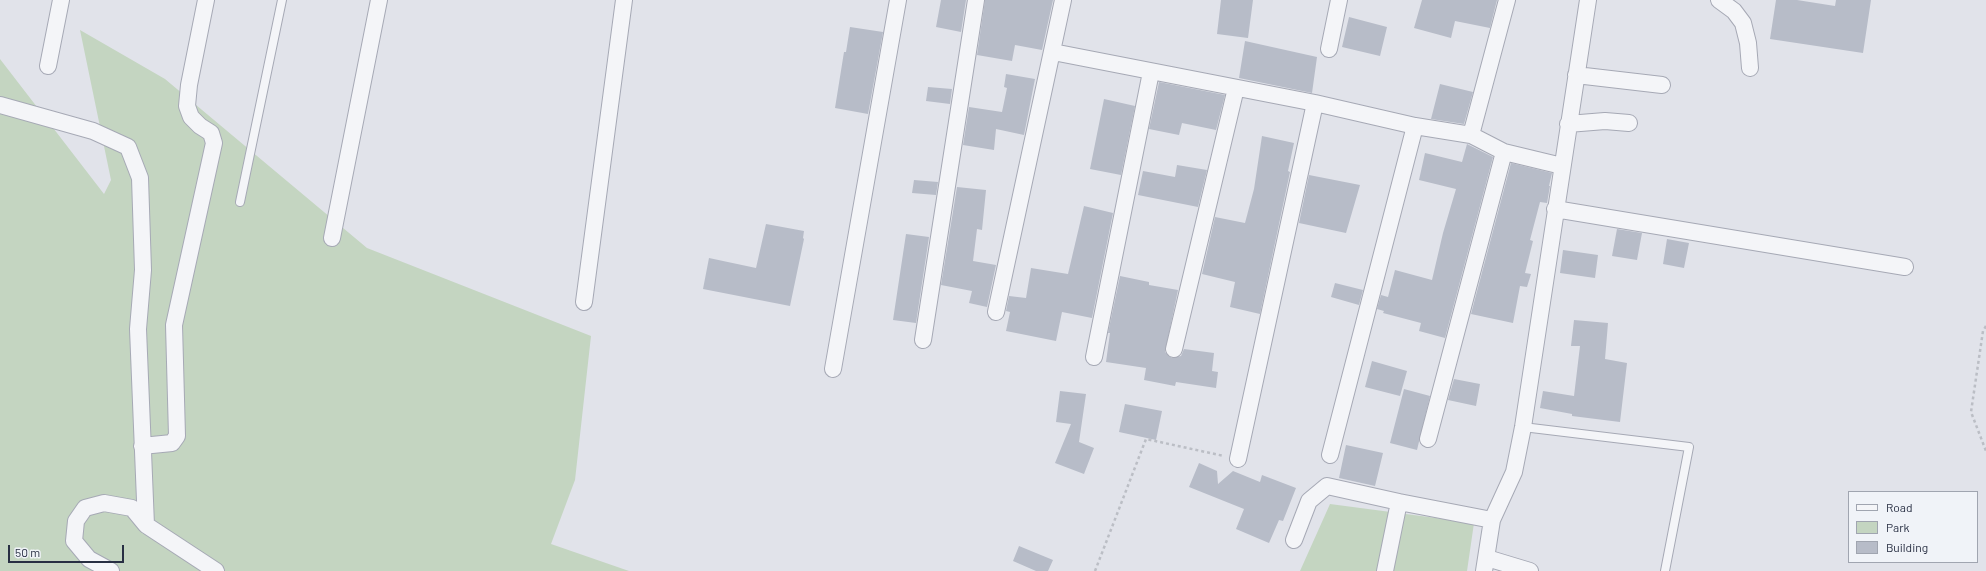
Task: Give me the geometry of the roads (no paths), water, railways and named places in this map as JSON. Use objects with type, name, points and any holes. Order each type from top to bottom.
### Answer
[{"type":"street","points":[[48,66],[61,0]]},
{"type":"street","points":[[142,446],[172,443],[177,436],[174,325],[214,143],[211,133],[200,126],[191,117],[186,106],[206,0]]},
{"type":"street","points":[[332,238],[379,0]]},
{"type":"street","points":[[584,302],[624,0]]},
{"type":"street","points":[[833,369],[898,0]]},
{"type":"street","points":[[923,340],[976,0]]},
{"type":"street","points":[[996,312],[1063,0]]},
{"type":"street","points":[[1330,49],[1339,0]]},
{"type":"street","points":[[1471,135],[1507,0]]},
{"type":"street","points":[[1530,571],[1486,565],[1492,520],[1514,472],[1523,427],[1588,0]]},
{"type":"street","points":[[1718,0],[1734,11],[1743,23],[1748,43],[1750,68]]},
{"type":"street","points":[[1053,52],[1315,103],[1415,126],[1471,135],[1504,152],[1562,166]]},
{"type":"street","points":[[1094,356],[1151,72]]},
{"type":"street","points":[[1576,75],[1662,85]]},
{"type":"street","points":[[1174,349],[1236,88]]},
{"type":"street","points":[[1238,459],[1315,103]]},
{"type":"street","points":[[0,105],[93,132],[128,147],[140,178],[144,270],[138,329],[146,525]]},
{"type":"street","points":[[1568,124],[1605,121],[1629,123]]},
{"type":"street","points":[[1330,455],[1415,126]]},
{"type":"street","points":[[1428,439],[1504,152]]},
{"type":"street","points":[[1555,209],[1905,267]]},
{"type":"street","points":[[1294,540],[1309,501],[1327,486],[1492,520]]},
{"type":"street","points":[[1385,571],[1400,502]]},
{"type":"street","points":[[111,571],[89,559],[74,541],[76,521],[85,508],[104,503],[132,508],[146,525],[216,571]]},
{"type":"lane","points":[[240,202],[282,0]]},
{"type":"lane","points":[[1523,427],[1688,447],[1665,571]]}]
